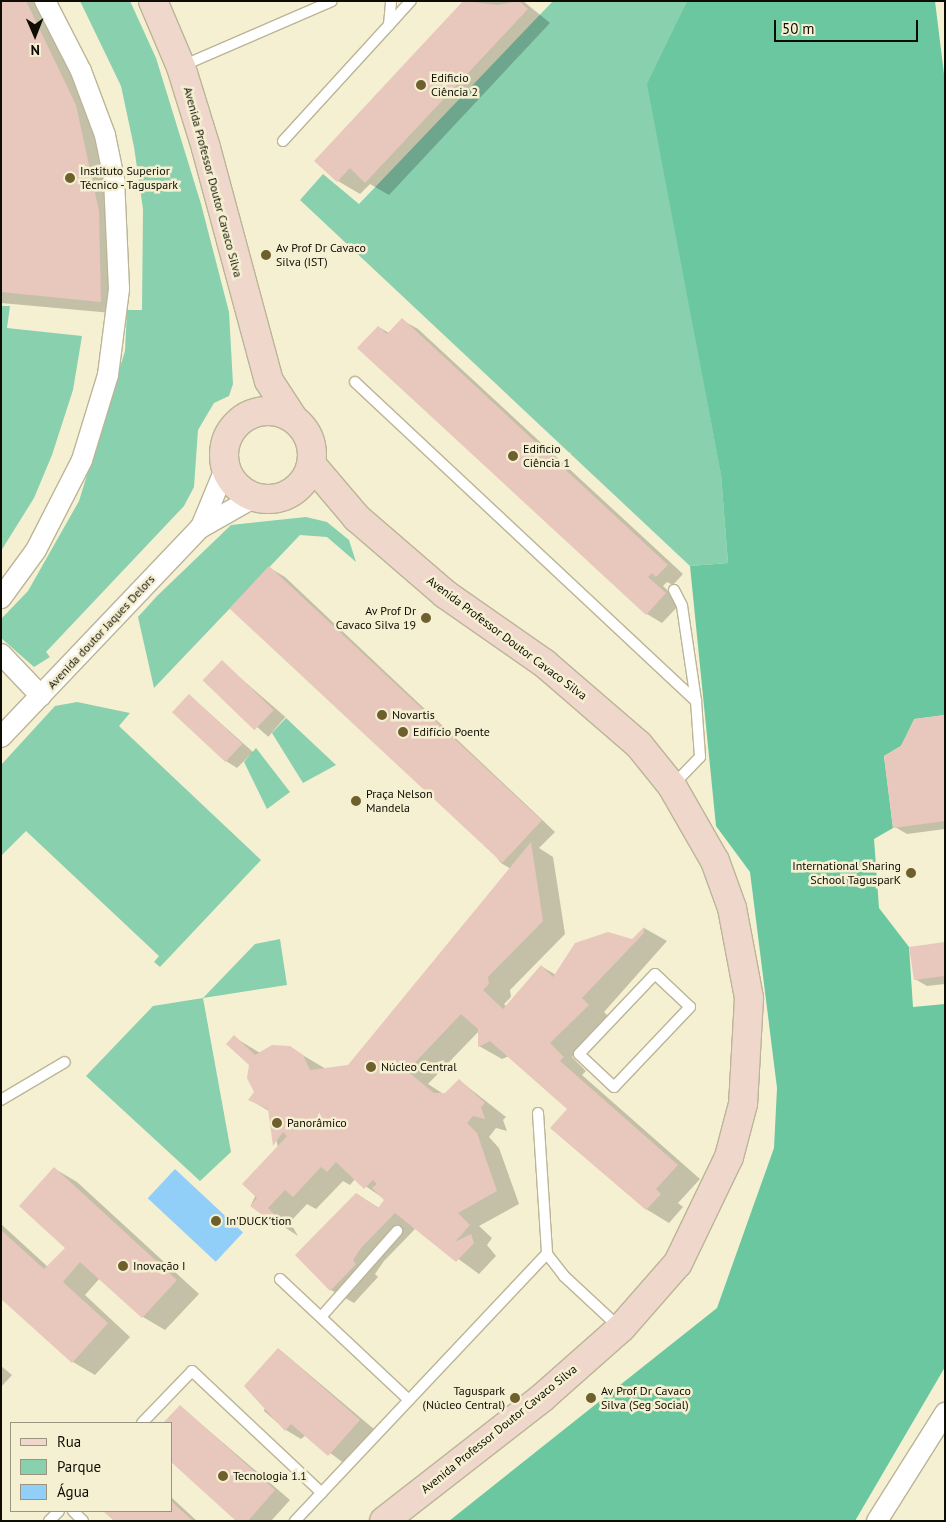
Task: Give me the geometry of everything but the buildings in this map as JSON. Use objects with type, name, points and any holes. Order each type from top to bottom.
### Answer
[{"type":"main road","name":"Avenida Professor Doutor Cavaco Silva","points":[[153,1],[181,66],[206,148],[255,338],[268,381],[293,418]]},
{"type":"main road","name":"Avenida Professor Doutor Cavaco Silva","points":[[240,420],[254,377],[255,338]]},
{"type":"main road","points":[[266,411],[293,418],[309,438],[312,465],[303,483],[287,496],[253,498],[231,482],[225,469],[225,442],[240,420],[266,411]]},
{"type":"main road","name":"Avenida Professor Doutor Cavaco Silva","points":[[312,465],[357,518],[444,594],[599,707],[672,786],[715,861],[732,908],[749,998],[749,1049],[743,1104],[714,1194],[678,1263],[621,1328],[542,1398],[384,1521]]},
{"type":"main road","name":"Avenida Professor Doutor Cavaco Silva","points":[[287,496],[318,500],[357,518]]},
{"type":"street","points":[[1,598],[36,550],[82,460],[108,375],[117,305],[118,242],[105,135],[81,70],[45,1]]},
{"type":"street","name":"Avenida doutor Jaques Delors","points":[[200,528],[225,469]]},
{"type":"street","name":"Avenida doutor Jaques Delors","points":[[1,737],[200,528],[253,498]]},
{"type":"street","points":[[1,654],[41,696]]},
{"type":"street","points":[[877,1521],[945,1413]]},
{"type":"lane","points":[[181,66],[332,1]]},
{"type":"lane","points":[[389,25],[391,1]]},
{"type":"lane","points":[[282,141],[411,1]]},
{"type":"lane","points":[[355,382],[696,701]]},
{"type":"lane","points":[[672,786],[700,757],[696,701],[682,606],[674,590]]},
{"type":"lane","points":[[655,974],[690,1006],[614,1087],[584,1064],[579,1054],[655,974]]},
{"type":"lane","points":[[1,1100],[64,1062]]},
{"type":"lane","points":[[538,1113],[547,1254],[564,1276],[621,1328]]},
{"type":"lane","points":[[321,1317],[397,1231]]},
{"type":"lane","points":[[296,1521],[547,1254]]},
{"type":"lane","points":[[280,1279],[409,1400]]},
{"type":"lane","points":[[143,1422],[192,1371],[322,1493]]},
{"type":"lane","points":[[49,1521],[58,1512]]},
{"type":"lane","points":[[74,1512],[83,1521]]},
{"type":"green space","points":[[80,1],[130,1],[156,58],[201,204],[229,312],[233,384],[229,396],[214,403],[198,430],[194,487],[184,506],[46,652],[50,657],[34,667],[1,638],[1,619],[28,591],[79,501],[125,351],[127,310],[142,310],[143,209],[134,147],[121,86]]},
{"type":"green space","points":[[553,1],[687,1],[648,85],[721,474],[728,563],[690,566],[300,200],[323,174],[359,204]]},
{"type":"green space","points":[[687,1],[935,1],[945,82],[945,715],[915,719],[901,746],[884,756],[893,828],[874,839],[879,908],[909,947],[913,1007],[945,1004],[945,1367],[855,1521],[449,1521],[717,1308],[774,1148],[777,1088],[750,872],[716,826],[690,566],[728,563],[721,475],[647,84]]},
{"type":"green space","points":[[1,306],[10,306],[7,328],[82,336],[73,390],[52,455],[34,498],[1,551]]},
{"type":"green space","points":[[306,517],[327,522],[349,540],[356,562],[327,537],[300,535],[154,688],[138,617],[157,596],[231,525]]},
{"type":"green space","points":[[77,702],[130,713],[119,726],[261,860],[160,967],[154,962],[159,956],[26,831],[1,856],[1,765],[55,706]]},
{"type":"green space","points":[[286,718],[336,765],[303,783],[272,733]]},
{"type":"green space","points":[[256,748],[290,792],[267,809],[244,762]]},
{"type":"green space","points":[[280,939],[287,985],[203,998],[255,944]]},
{"type":"green space","points":[[203,998],[231,1152],[200,1181],[86,1076],[153,1006]]},
{"type":"water","points":[[175,1169],[243,1232],[216,1262],[148,1198]]},
{"type":"place","name":"Edificio Ciência 2","points":[[421,85]]},
{"type":"place","name":"Instituto Superior Técnico - Taguspark","points":[[70,178]]},
{"type":"place","name":"Av Prof Dr Cavaco Silva (IST)","points":[[266,255]]},
{"type":"place","name":"Edificio Ciência 1","points":[[513,456]]},
{"type":"place","name":"Av Prof Dr Cavaco Silva 19","points":[[426,618]]},
{"type":"place","name":"Novartis","points":[[382,715]]},
{"type":"place","name":"Edifício Poente","points":[[403,732]]},
{"type":"place","name":"Praça Nelson Mandela","points":[[356,801]]},
{"type":"place","name":"International Sharing School TagusparK","points":[[911,873]]},
{"type":"place","name":"Núcleo Central","points":[[371,1067]]},
{"type":"place","name":"Panorâmico","points":[[277,1123]]},
{"type":"place","name":"In'DUCK'tion","points":[[216,1221]]},
{"type":"place","name":"Inovação I","points":[[123,1266]]},
{"type":"place","name":"Taguspark (Núcleo Central)","points":[[515,1398]]},
{"type":"place","name":"Av Prof Dr Cavaco Silva (Seg Social)","points":[[591,1398]]},
{"type":"place","name":"Tecnologia 1.1","points":[[223,1476]]}]
